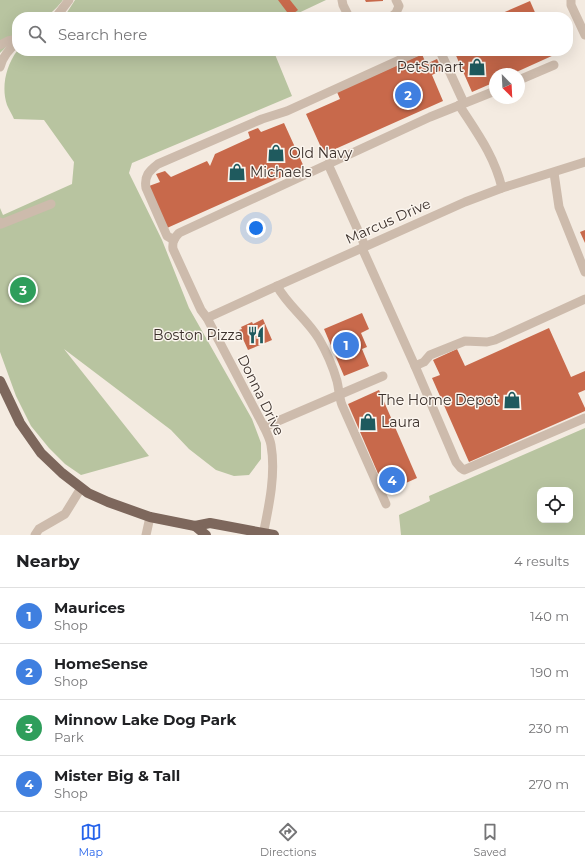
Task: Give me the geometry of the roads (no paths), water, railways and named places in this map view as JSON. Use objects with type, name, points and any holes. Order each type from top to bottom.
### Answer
[{"type":"main road","points":[[0,381],[11,406],[32,442],[51,463],[81,488],[108,502],[150,517],[195,526],[210,523],[274,535]]},
{"type":"main road","points":[[195,526],[206,535]]},
{"type":"street","points":[[60,12],[69,0]]},
{"type":"street","points":[[342,0],[346,12]]},
{"type":"street","points":[[396,0],[399,6],[396,12]]},
{"type":"street","points":[[571,0],[571,5],[585,35]]},
{"type":"street","points":[[0,45],[12,40]]},
{"type":"street","points":[[0,67],[2,59],[12,47]]},
{"type":"street","points":[[408,56],[287,110],[262,119],[158,164],[149,170],[145,181],[146,188],[167,236],[174,240],[179,233],[461,104],[489,93]]},
{"type":"street","points":[[442,56],[461,104],[491,156],[502,188]]},
{"type":"street","points":[[525,77],[554,65]]},
{"type":"street","name":"Marcus Drive","points":[[207,318],[465,202],[502,188],[554,173],[585,162]]},
{"type":"street","points":[[328,164],[456,462],[461,468],[464,470],[585,418]]},
{"type":"street","points":[[554,173],[559,207],[585,272]]},
{"type":"street","points":[[0,222],[1,224],[51,204]]},
{"type":"street","name":"Donna Drive","points":[[174,240],[174,249],[201,310],[207,318],[271,443],[272,477],[264,534]]},
{"type":"street","points":[[277,286],[281,294],[308,324],[318,338],[337,382],[338,395],[386,504]]},
{"type":"street","points":[[415,366],[424,362],[430,355],[458,343],[465,341],[487,342],[495,340],[585,299]]},
{"type":"street","points":[[264,427],[383,376]]},
{"type":"street","points":[[34,535],[39,528],[65,514],[81,488]]},
{"type":"street","points":[[146,535],[150,517]]},
{"type":"place","name":"PetSmart","points":[[477,67]]},
{"type":"place","name":"HomeSense","points":[[408,95]]},
{"type":"place","name":"Old Navy","points":[[276,153]]},
{"type":"place","name":"Michaels","points":[[237,172]]},
{"type":"place","name":"Minnow Lake Dog Park","points":[[23,290]]},
{"type":"place","name":"Boston Pizza","points":[[256,335]]},
{"type":"place","name":"Maurices","points":[[346,345]]},
{"type":"place","name":"The Home Depot","points":[[512,400]]},
{"type":"place","name":"Laura","points":[[368,422]]},
{"type":"place","name":"Mister Big & Tall","points":[[392,480]]}]
